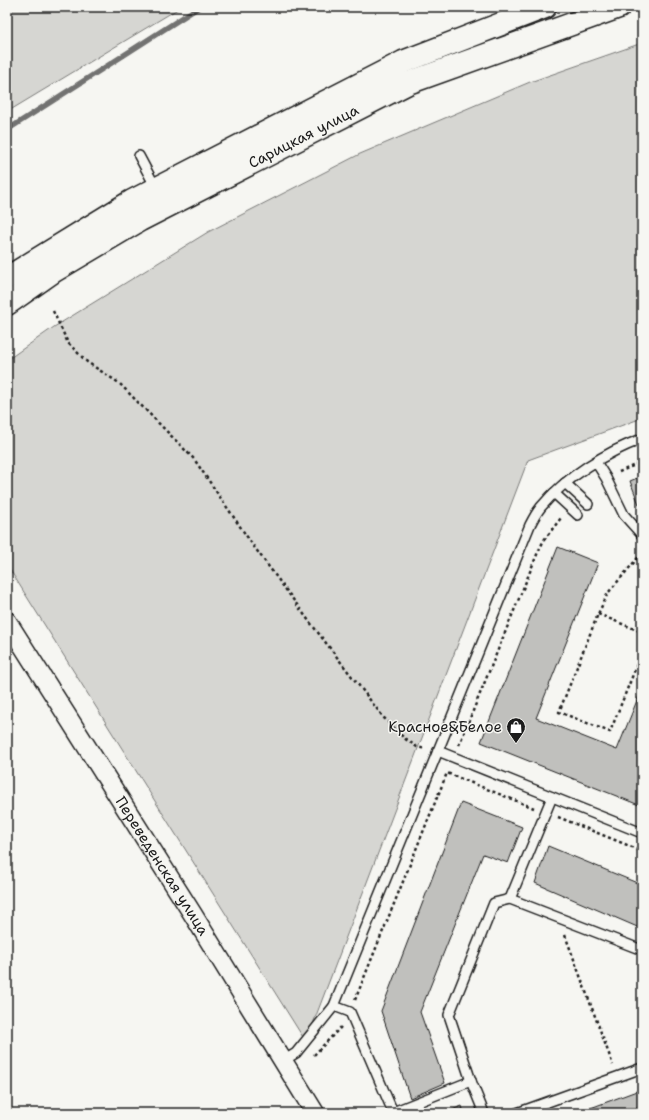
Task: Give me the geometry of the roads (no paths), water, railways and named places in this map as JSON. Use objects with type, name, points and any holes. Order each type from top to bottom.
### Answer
[{"type":"street","name":"Сарицкая улица","points":[[7,278],[132,201],[403,62],[545,7]]},
{"type":"street","name":"Сарицкая улица","points":[[7,304],[54,271],[140,220],[408,84],[619,7]]},
{"type":"street","name":"Переведенская улица","points":[[7,621],[192,913],[315,1113]]},
{"type":"lane","points":[[139,156],[156,188]]},
{"type":"lane","points":[[283,1061],[296,1053],[334,1006],[530,525],[540,508],[565,483],[596,462],[632,442],[642,439]]},
{"type":"lane","points":[[596,462],[606,478],[624,515],[642,535]]},
{"type":"lane","points":[[565,483],[588,504]]},
{"type":"lane","points":[[554,493],[578,515]]},
{"type":"lane","points":[[438,751],[642,833]]},
{"type":"lane","points":[[510,899],[552,797]]},
{"type":"lane","points":[[484,1113],[448,1015],[494,903],[510,899],[642,950]]},
{"type":"lane","points":[[334,1006],[350,1012],[393,1112],[471,1081]]},
{"type":"lane","points":[[517,1113],[642,1068]]},
{"type":"waterway","points":[[7,130],[199,7]]},
{"type":"place","name":"Красное&Белое","points":[[516,744]]}]
